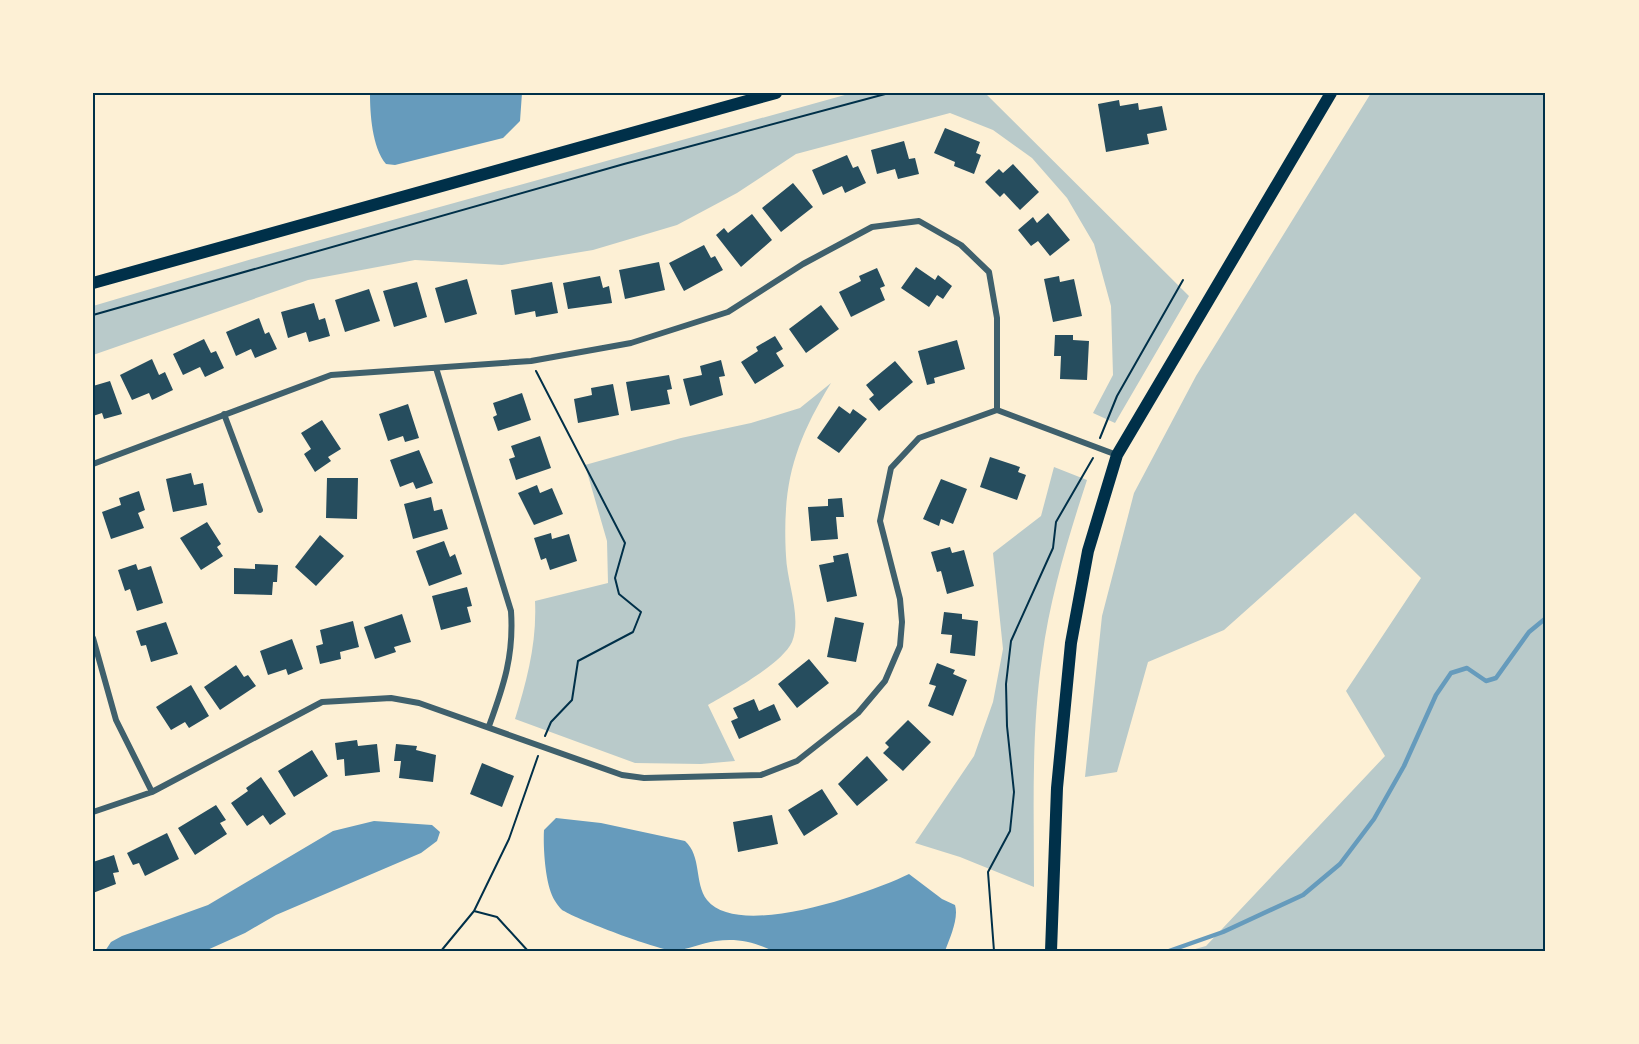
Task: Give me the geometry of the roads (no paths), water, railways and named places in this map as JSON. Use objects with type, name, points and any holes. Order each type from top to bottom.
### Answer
[{"type":"main road","points":[[93,284],[776,93]]},
{"type":"main road","points":[[1051,951],[1057,788],[1071,643],[1088,551],[1117,455],[1331,93]]},
{"type":"street","points":[[93,464],[331,375],[531,361],[631,343],[728,312],[803,264],[872,227],[919,221],[961,244],[988,272],[997,318],[997,410]]},
{"type":"street","points":[[436,368],[511,611],[513,642],[505,683],[489,726]]},
{"type":"street","points":[[93,812],[152,792],[322,702],[391,698],[432,706],[622,775],[644,778],[761,775],[797,761],[874,696],[894,665],[902,622],[900,599],[880,521],[891,468],[919,438],[997,410],[1117,455]]},
{"type":"street","points":[[224,414],[260,510]]},
{"type":"street","points":[[93,638],[116,720],[152,792]]},
{"type":"water","points":[[370,93],[522,93],[520,121],[503,138],[395,165],[386,164],[375,140],[371,120]]},
{"type":"water","points":[[556,818],[601,823],[685,841],[694,854],[703,893],[707,900],[723,911],[747,915],[775,914],[805,909],[865,892],[909,874],[942,899],[955,905],[956,916],[953,928],[945,951],[773,951],[738,940],[710,942],[683,949],[663,949],[600,927],[559,907],[549,886],[544,846],[544,830]]},
{"type":"water","points":[[374,821],[432,825],[440,832],[437,841],[421,853],[276,915],[245,933],[205,951],[105,951],[111,942],[122,936],[208,905],[333,831]]},
{"type":"waterway","points":[[1169,951],[1223,932],[1303,895],[1340,864],[1374,819],[1404,766],[1436,695],[1451,673],[1467,668],[1486,681],[1496,678],[1529,632],[1546,618]]}]
